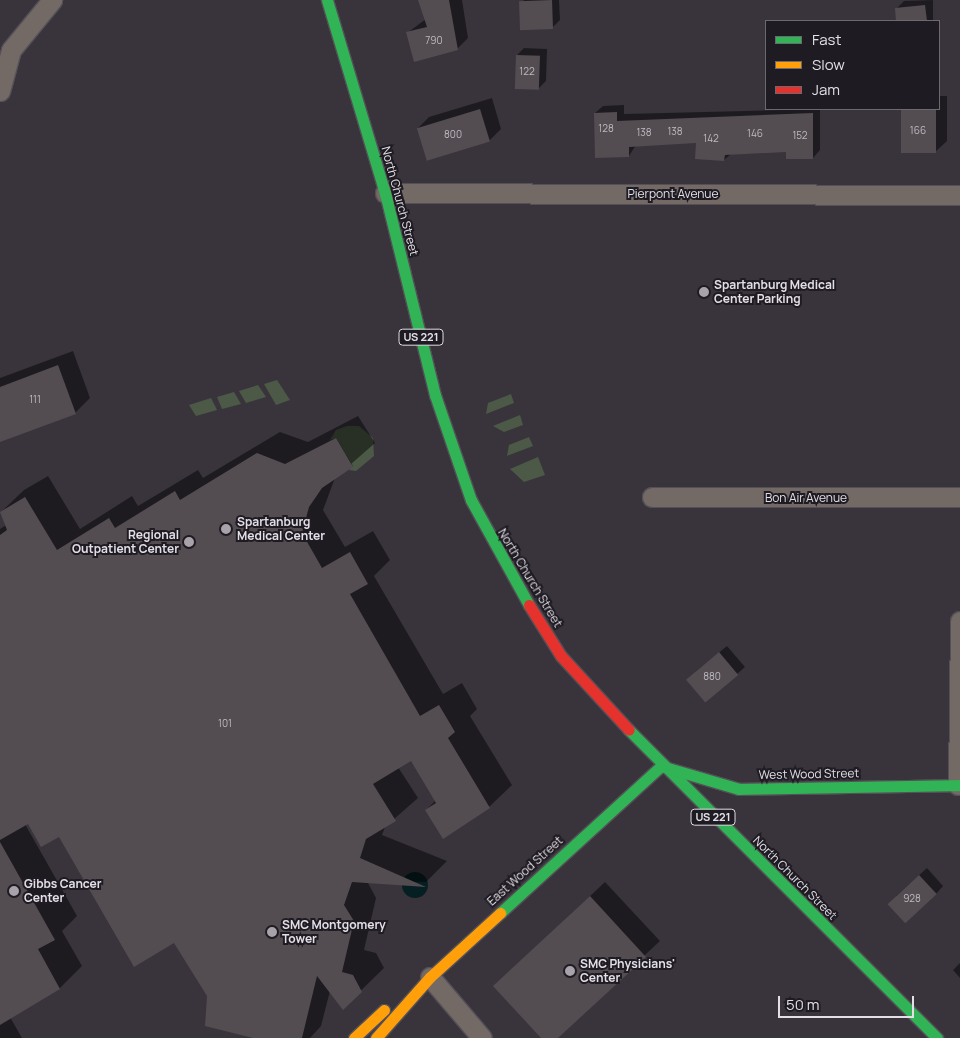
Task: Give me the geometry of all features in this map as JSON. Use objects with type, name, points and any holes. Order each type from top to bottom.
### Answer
[{"type":"main road","name":"North Church Street","points":[[327,0],[385,194],[435,395],[471,500],[500,558],[561,656],[661,766],[937,1038]]},
{"type":"main road","name":"West Wood Street","points":[[661,766],[739,789],[959,785]]},
{"type":"main road","name":"East Wood Street","points":[[376,1038],[409,997],[661,766]]},
{"type":"main road","name":"East Wood Street","points":[[354,1038],[383,1011],[409,997]]},
{"type":"street","points":[[0,91],[11,50],[52,0]]},
{"type":"street","name":"Pierpont Avenue","points":[[385,194],[960,195]]},
{"type":"street","name":"Bon Air Avenue","points":[[652,497],[960,497]]},
{"type":"street","points":[[959,785],[960,621]]},
{"type":"street","points":[[430,977],[482,1038]]},
{"type":"green space","points":[[277,380],[290,400],[276,405],[264,384]]},
{"type":"green space","points":[[258,385],[266,397],[246,403],[239,391]]},
{"type":"green space","points":[[234,392],[241,404],[222,409],[217,397]]},
{"type":"green space","points":[[511,394],[514,403],[486,414],[488,403]]},
{"type":"green space","points":[[211,398],[217,410],[196,416],[189,405]]},
{"type":"green space","points":[[520,415],[523,425],[504,432],[493,426]]},
{"type":"green space","points":[[347,426],[359,426],[373,438],[374,456],[356,471],[349,470],[353,466],[336,438],[330,440],[336,430]]},
{"type":"green space","points":[[529,437],[533,446],[507,456],[509,445]]},
{"type":"green space","points":[[538,457],[545,475],[524,482],[510,469]]},
{"type":"water","points":[[415,872],[424,876],[428,885],[424,894],[415,898],[406,894],[402,885],[406,876]]},
{"type":"building","points":[[418,0],[449,0],[458,50],[414,62],[406,32],[427,27]]},
{"type":"building","points":[[552,0],[553,29],[520,30],[519,1]]},
{"type":"building","points":[[925,5],[927,20],[896,20],[895,8]]},
{"type":"building","points":[[516,55],[540,56],[539,90],[515,89]]},
{"type":"building","points":[[480,109],[490,142],[427,161],[417,128]]},
{"type":"building","points":[[901,110],[936,110],[936,153],[901,153]]},
{"type":"building","points":[[617,112],[617,121],[813,113],[813,159],[786,159],[786,152],[725,155],[724,161],[695,159],[696,143],[629,147],[629,157],[595,158],[594,113]]},
{"type":"building","points":[[58,365],[76,414],[0,442],[0,387]]},
{"type":"building","points":[[336,438],[353,467],[322,488],[309,507],[302,533],[322,568],[350,552],[368,584],[350,594],[420,716],[439,705],[455,732],[448,738],[490,808],[443,839],[425,810],[436,803],[411,761],[373,784],[396,821],[366,839],[360,858],[426,887],[352,882],[344,905],[354,921],[342,972],[353,975],[362,992],[343,1010],[317,976],[302,1038],[253,1038],[205,1026],[207,996],[174,943],[134,967],[59,837],[41,847],[28,824],[0,840],[0,535],[7,530],[0,512],[25,497],[57,550],[109,518],[115,528],[175,491],[180,500],[257,453],[285,464]]},
{"type":"building","points":[[719,652],[738,675],[705,703],[686,680]]},
{"type":"building","name":"Gibbs Cancer Center","points":[[0,842],[55,940],[38,949],[60,989],[0,1025]]},
{"type":"building","points":[[919,875],[937,894],[905,923],[888,904]]},
{"type":"building","name":"SMC Physicians' Center","points":[[590,896],[646,957],[558,1038],[541,1038],[493,986]]},
{"type":"traffic: fast","points":[[327,0],[385,193],[435,395],[471,500],[529,605]]},
{"type":"traffic: fast","points":[[629,730],[937,1038]]},
{"type":"traffic: fast","points":[[500,913],[661,766],[739,789],[960,785]]},
{"type":"traffic: slow","points":[[376,1038],[430,977],[500,913]]},
{"type":"traffic: slow","points":[[354,1038],[384,1010]]},
{"type":"traffic: jam","points":[[529,605],[561,656],[629,730]]},
{"type":"place","name":"Spartanburg Medical Center Parking","points":[[704,292]]},
{"type":"place","name":"Spartanburg Medical Center","points":[[226,529]]},
{"type":"place","name":"Regional Outpatient Center","points":[[189,542]]},
{"type":"place","name":"Gibbs Cancer Center","points":[[14,891]]},
{"type":"place","name":"SMC Montgomery Tower","points":[[272,932]]},
{"type":"place","name":"SMC Physicians' Center","points":[[570,971]]}]
